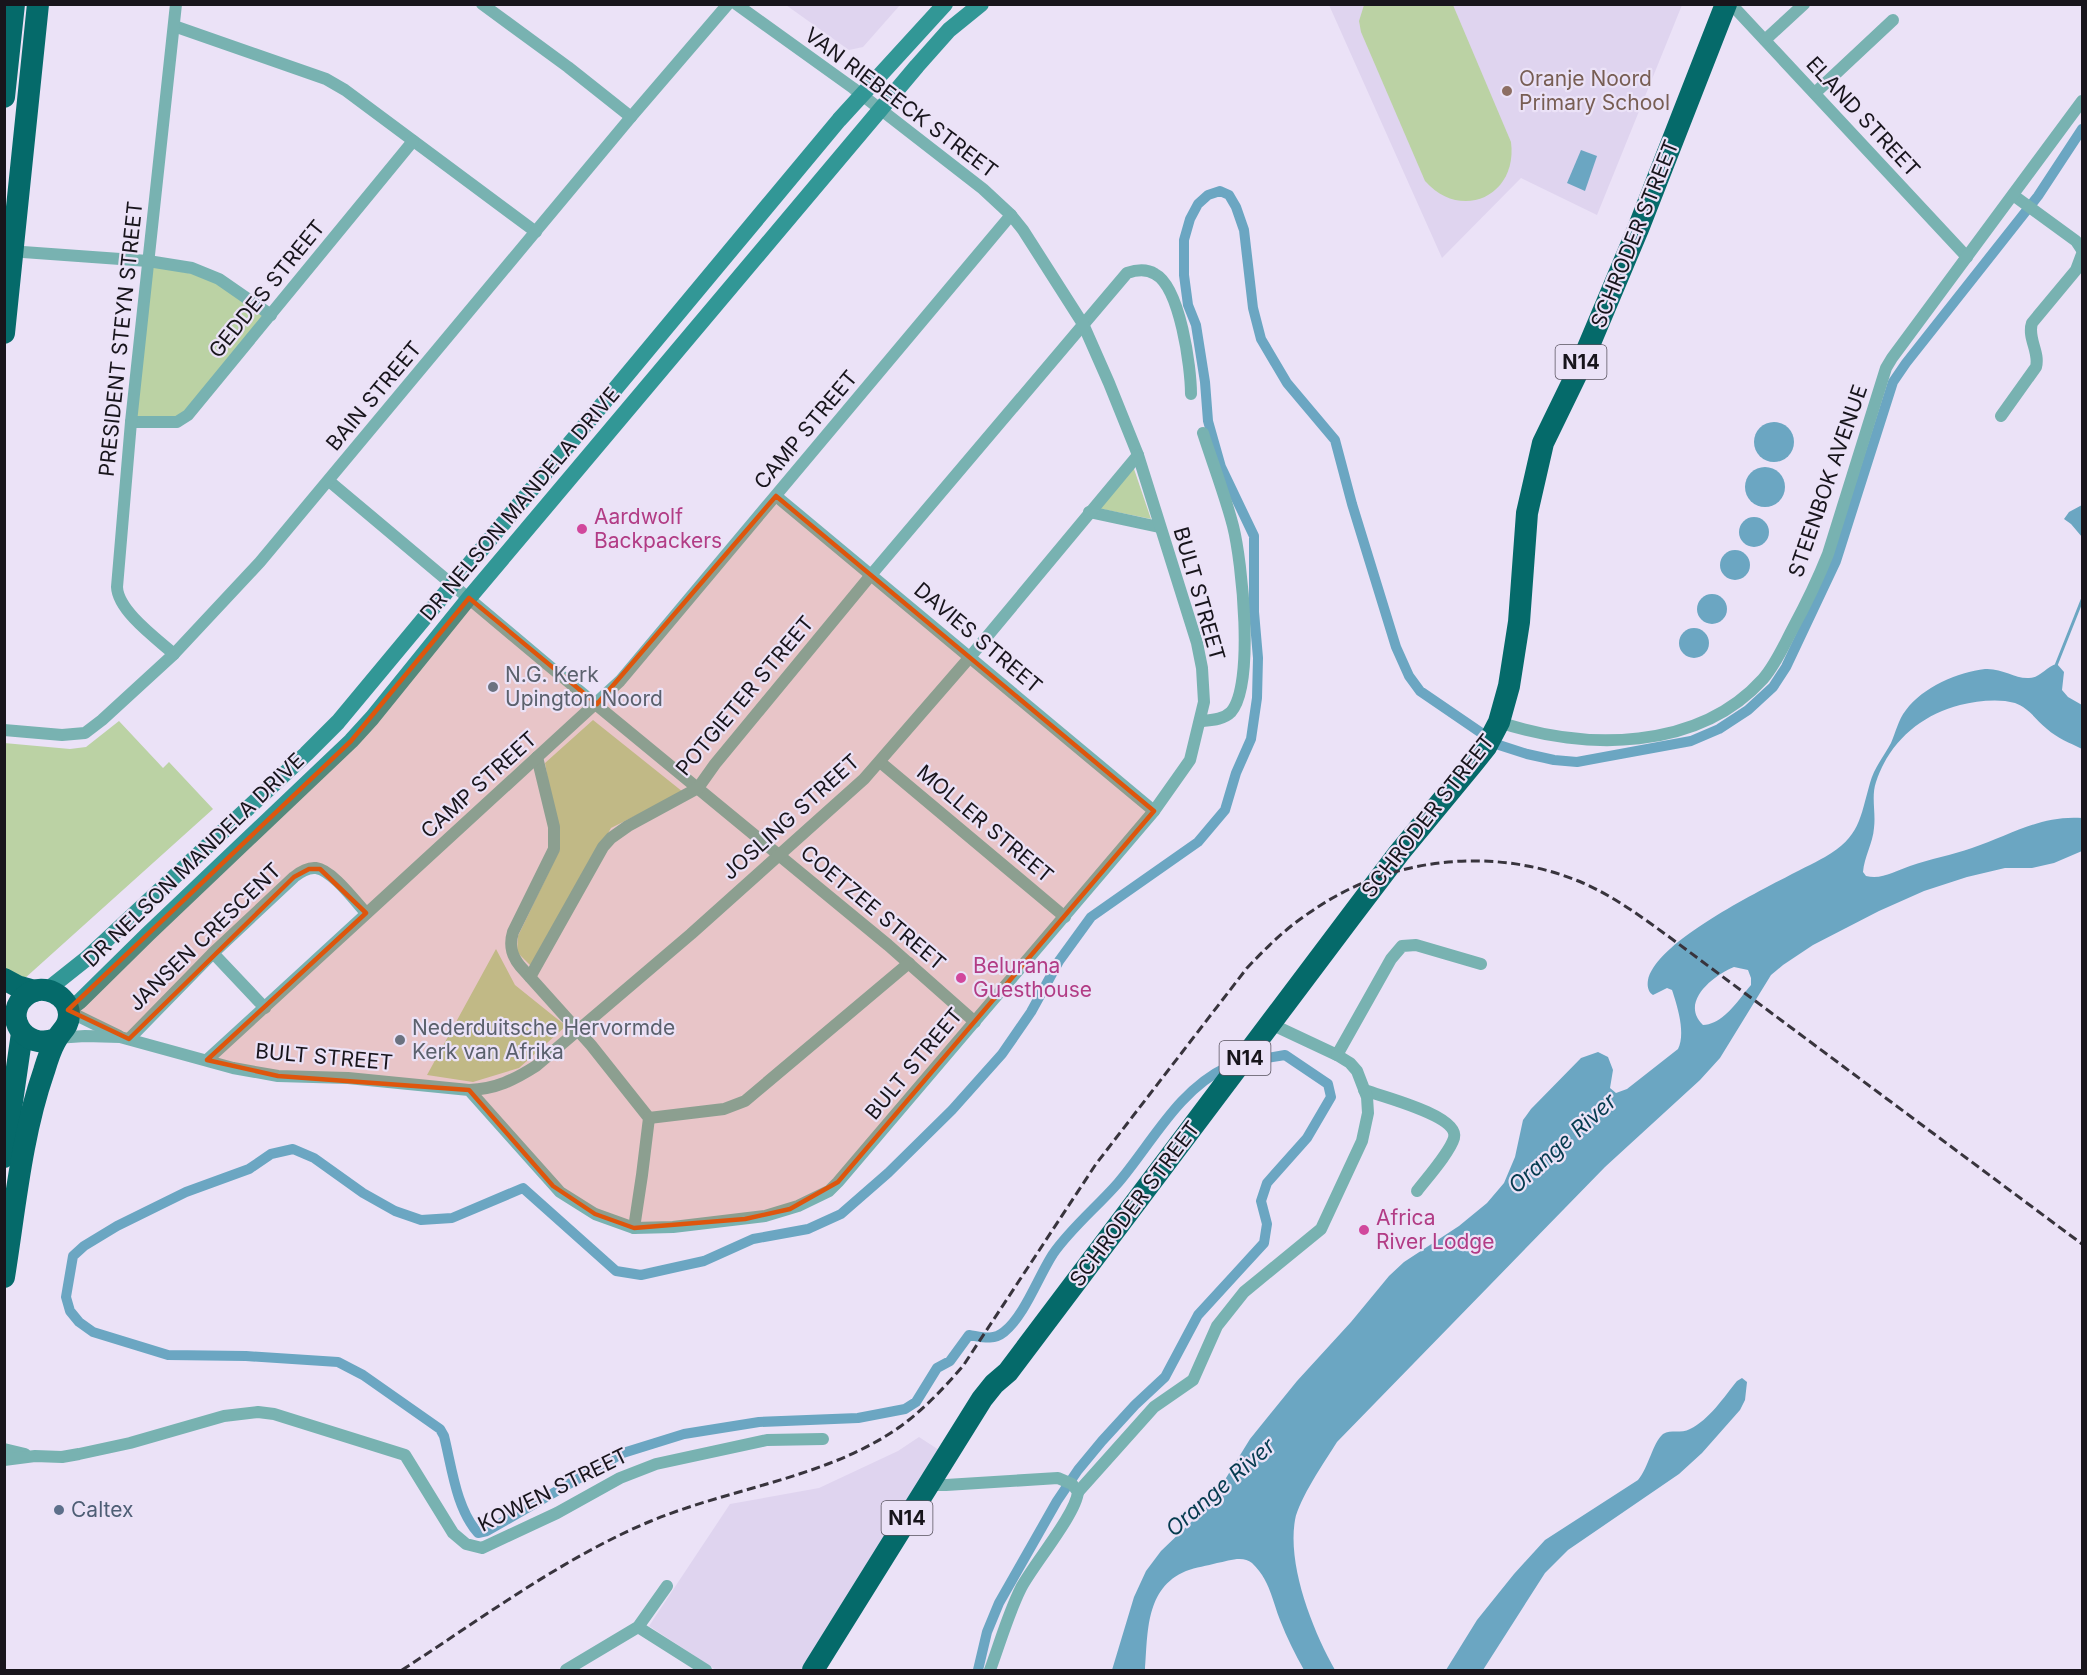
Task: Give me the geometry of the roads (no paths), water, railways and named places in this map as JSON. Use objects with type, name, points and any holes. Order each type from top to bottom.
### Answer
[{"type":"highway","points":[[4,97],[15,4]]},
{"type":"highway","points":[[4,333],[9,251],[38,4]]},
{"type":"highway","name":"SCHRODER STREET","points":[[813,1671],[934,1485],[1002,1389],[1008,1372],[1399,854],[1493,734],[1509,686],[1519,622],[1527,513],[1544,443],[1579,369],[1638,230],[1726,4]]},
{"type":"highway","points":[[4,979],[58,995],[63,999],[68,1011],[66,1027],[56,1039],[38,1089],[28,1130],[4,1277]]},
{"type":"highway","points":[[4,1157],[16,1011],[27,995],[41,991]]},
{"type":"highway","points":[[14,1021],[28,1038],[42,1042],[56,1039]]},
{"type":"highway","name":"SCHRODER STREET","points":[[825,1671],[934,1485]]},
{"type":"street","name":"PRESIDENT STEYN STREET","points":[[174,654],[127,611],[117,592],[131,422],[176,4]]},
{"type":"street","points":[[482,4],[631,117]]},
{"type":"street","name":"BAIN STREET","points":[[4,730],[62,735],[85,733],[174,654],[252,571],[329,481],[631,117],[728,4]]},
{"type":"street","name":"VAN RIEBEECK STREET","points":[[736,4],[862,95],[983,189],[1011,215]]},
{"type":"street","name":"DR NELSON MANDELA DRIVE","points":[[41,991],[86,959],[338,722],[862,95],[945,4]]},
{"type":"street","name":"DR NELSON MANDELA DRIVE","points":[[68,1011],[351,741],[372,718],[469,598],[880,110],[949,30],[981,4]]},
{"type":"street","name":"ELAND STREET","points":[[1731,4],[1967,257]]},
{"type":"street","points":[[1766,40],[1804,4]]},
{"type":"street","points":[[1815,93],[1893,20]]},
{"type":"street","points":[[174,26],[326,79],[345,90],[536,232]]},
{"type":"street","name":"STEENBOK AVENUE","points":[[1493,734],[1518,728],[1604,741],[1669,733],[1709,719],[1740,699],[1763,679],[1786,643],[1828,554],[1886,369],[1892,358],[2082,101]]},
{"type":"street","name":"GEDDES STREET","points":[[131,422],[177,422],[188,415],[414,141]]},
{"type":"street","points":[[2001,416],[2036,367],[2038,360],[2031,332],[2032,323],[2076,270],[2082,252],[2076,241],[2013,195]]},
{"type":"street","name":"BULT STREET","points":[[68,1011],[125,1038],[252,1072],[278,1076],[364,1079],[469,1090],[560,1192],[595,1214],[634,1228],[689,1225],[765,1216],[790,1209],[829,1191],[863,1155],[1154,811],[1190,760],[1200,721],[1204,685],[1200,653],[1138,455],[1083,324],[1055,277],[1011,215]]},
{"type":"street","name":"CAMP STREET","points":[[207,1060],[597,704],[628,673],[1011,215]]},
{"type":"street","points":[[9,251],[148,261],[192,268],[210,274],[229,285],[271,315]]},
{"type":"street","name":"POTGIETER STREET","points":[[530,977],[603,847],[628,826],[698,788],[715,764],[871,575],[1123,276],[1129,272],[1154,273],[1174,301],[1190,362],[1191,394]]},
{"type":"street","points":[[1200,721],[1224,717],[1235,706],[1240,688],[1246,639],[1233,526],[1203,434]]},
{"type":"street","name":"JOSLING STREET","points":[[469,1090],[494,1087],[513,1080],[536,1066],[844,798],[880,762],[970,657],[1138,455]]},
{"type":"street","name":"COETZEE STREET","points":[[329,481],[909,963],[975,1022]]},
{"type":"street","name":"DAVIES STREET","points":[[776,496],[1154,811]]},
{"type":"street","points":[[1089,512],[1159,527]]},
{"type":"street","points":[[537,757],[554,826],[555,845],[512,936],[512,954],[579,1030],[649,1118],[634,1228]]},
{"type":"street","name":"MOLLER STREET","points":[[880,762],[1065,916]]},
{"type":"street","name":"JANSEN CRESCENT","points":[[125,1038],[294,877],[309,869],[320,869],[326,873],[366,913]]},
{"type":"street","points":[[1337,1055],[1391,959],[1402,946],[1416,945],[1481,964]]},
{"type":"street","points":[[213,953],[265,1008]]},
{"type":"street","points":[[649,1118],[724,1109],[745,1101],[909,963]]},
{"type":"street","points":[[934,1485],[1071,1485],[1154,1407],[1193,1380],[1217,1326],[1244,1292],[1321,1229],[1362,1141],[1368,1113],[1364,1090],[1357,1071],[1350,1063],[1271,1024]]},
{"type":"street","name":"BULT STREET","points":[[56,1039],[85,1036],[125,1038]]},
{"type":"street","points":[[1364,1090],[1426,1111],[1449,1123],[1454,1129],[1455,1135],[1451,1144],[1417,1191]]},
{"type":"street","name":"KOWEN STREET","points":[[4,1460],[34,1456],[62,1457],[130,1443],[224,1416],[258,1412],[274,1414],[405,1455],[453,1533],[466,1544],[482,1548],[620,1478],[656,1464],[767,1440],[823,1439]]},
{"type":"street","name":"KOWEN STREET","points":[[4,1449],[34,1456]]},
{"type":"street","points":[[990,1671],[1020,1591],[1074,1504],[1071,1485]]},
{"type":"street","points":[[566,1671],[638,1627],[667,1586]]},
{"type":"street","points":[[638,1627],[706,1671]]},
{"type":"water","points":[[1581,150],[1597,156],[1585,191],[1567,183]]},
{"type":"water","points":[[1774,422],[1788,428],[1794,442],[1788,456],[1774,462],[1760,456],[1754,442],[1760,428]]},
{"type":"water","points":[[1765,467],[1779,473],[1785,487],[1779,501],[1765,507],[1751,501],[1745,487],[1751,473]]},
{"type":"water","points":[[2082,505],[2082,537],[2064,519],[2069,512]]},
{"type":"water","points":[[1754,517],[1765,521],[1769,532],[1765,543],[1754,547],[1743,543],[1739,532],[1743,521]]},
{"type":"water","points":[[1735,550],[1746,554],[1750,565],[1746,576],[1735,580],[1724,576],[1720,565],[1724,554]]},
{"type":"water","points":[[1712,594],[1723,598],[1727,609],[1723,620],[1712,624],[1701,620],[1697,609],[1701,598]]},
{"type":"water","points":[[1694,628],[1705,632],[1709,643],[1705,654],[1694,658],[1683,654],[1679,643],[1683,632]]},
{"type":"water","name":"Orange River","points":[[2057,664],[2064,672],[2062,690],[2068,697],[2082,705],[2082,749],[2051,732],[2024,708],[2008,701],[1967,704],[1932,716],[1908,732],[1889,754],[1882,768],[1876,782],[1873,834],[1863,872],[1866,876],[1883,876],[1972,848],[2026,827],[2067,818],[2082,818],[2082,851],[2054,863],[2032,868],[2005,868],[1924,891],[1813,945],[1783,965],[1771,975],[1720,1058],[1700,1080],[1605,1167],[1337,1442],[1297,1511],[1294,1538],[1298,1577],[1304,1598],[1318,1637],[1335,1670],[1304,1670],[1285,1633],[1263,1576],[1252,1563],[1240,1559],[1194,1568],[1173,1579],[1163,1588],[1151,1613],[1145,1670],[1112,1670],[1134,1597],[1146,1571],[1161,1551],[1210,1504],[1250,1439],[1297,1381],[1389,1276],[1404,1262],[1459,1226],[1487,1203],[1504,1183],[1515,1157],[1523,1120],[1531,1109],[1581,1058],[1598,1052],[1608,1057],[1613,1070],[1610,1088],[1616,1093],[1627,1089],[1678,1049],[1681,1027],[1672,990],[1667,988],[1653,995],[1648,989],[1648,980],[1657,963],[1674,945],[1725,910],[1825,857],[1845,842],[1857,826],[1872,778],[1891,743],[1901,718],[1922,694],[1964,673],[1991,669],[2029,678],[2037,676]],"holes":[[[1734,967],[1748,970],[1751,985],[1736,1004],[1718,1020],[1703,1025],[1697,1016],[1695,1007],[1702,990],[1717,976]]]},
{"type":"water","points":[[1742,1378],[1747,1382],[1745,1400],[1740,1410],[1702,1453],[1679,1474],[1568,1550],[1545,1573],[1483,1670],[1446,1670],[1477,1620],[1545,1540],[1638,1480],[1663,1434],[1687,1430],[1697,1425]]},
{"type":"waterway","points":[[1227,1067],[1194,1089],[1180,1103],[1118,1183],[1060,1244],[1012,1325],[996,1337],[969,1335],[950,1361],[937,1368],[916,1402],[905,1409],[858,1418],[759,1422],[684,1434],[623,1453],[487,1531],[478,1533],[460,1500],[444,1436],[440,1429],[363,1375],[338,1362],[246,1356],[168,1355],[93,1332],[79,1322],[70,1311],[66,1297],[73,1256],[84,1246],[117,1226],[186,1192],[249,1169],[271,1154],[293,1149],[314,1158],[363,1193],[395,1211],[421,1220],[452,1218],[523,1188],[616,1271],[641,1275],[704,1261],[753,1239],[808,1229],[841,1214],[888,1173],[952,1110],[1002,1054],[1031,1012],[1059,961],[1091,917],[1198,842],[1225,810],[1236,773],[1251,739],[1257,698],[1258,658],[1254,612],[1254,536],[1221,467],[1208,421],[1205,382],[1196,325],[1188,305],[1184,275],[1184,240],[1190,219],[1198,204],[1208,195],[1220,191],[1229,195],[1236,207],[1244,230],[1253,308],[1261,339],[1287,383],[1335,440],[1396,647],[1409,676],[1420,691],[1499,745],[1554,760],[1577,762],[1691,741],[1719,729],[1748,710],[1773,687],[1786,667],[1836,561],[1893,382],[2038,196],[2082,129]]},
{"type":"waterway","points":[[2055,668],[2082,600]]},
{"type":"waterway","points":[[978,1670],[987,1632],[999,1603],[1057,1501],[1078,1470],[1102,1441],[1165,1377],[1198,1315],[1264,1243],[1267,1224],[1261,1201],[1267,1183],[1307,1138],[1331,1097],[1328,1084],[1285,1055],[1261,1059]]},
{"type":"railway","points":[[402,1670],[586,1552],[682,1509],[843,1458],[873,1444],[901,1426],[933,1398],[963,1366],[1096,1164],[1247,968],[1278,938],[1312,911],[1374,878],[1408,868],[1443,862],[1479,861],[1514,864],[1549,871],[1583,883],[1606,895],[1629,908],[1672,939],[2082,1244]]},
{"type":"place","name":"Oranje Noord Primary School","points":[[1507,91]]},
{"type":"place","name":"Aardwolf Backpackers","points":[[582,529]]},
{"type":"place","name":"N.G. Kerk Upington Noord","points":[[493,687]]},
{"type":"place","name":"Belurana Guesthouse","points":[[961,978]]},
{"type":"place","name":"Nederduitsche Hervormde Kerk van Afrika","points":[[400,1040]]},
{"type":"place","name":"Africa River Lodge","points":[[1364,1230]]},
{"type":"place","name":"Caltex","points":[[59,1510]]}]
